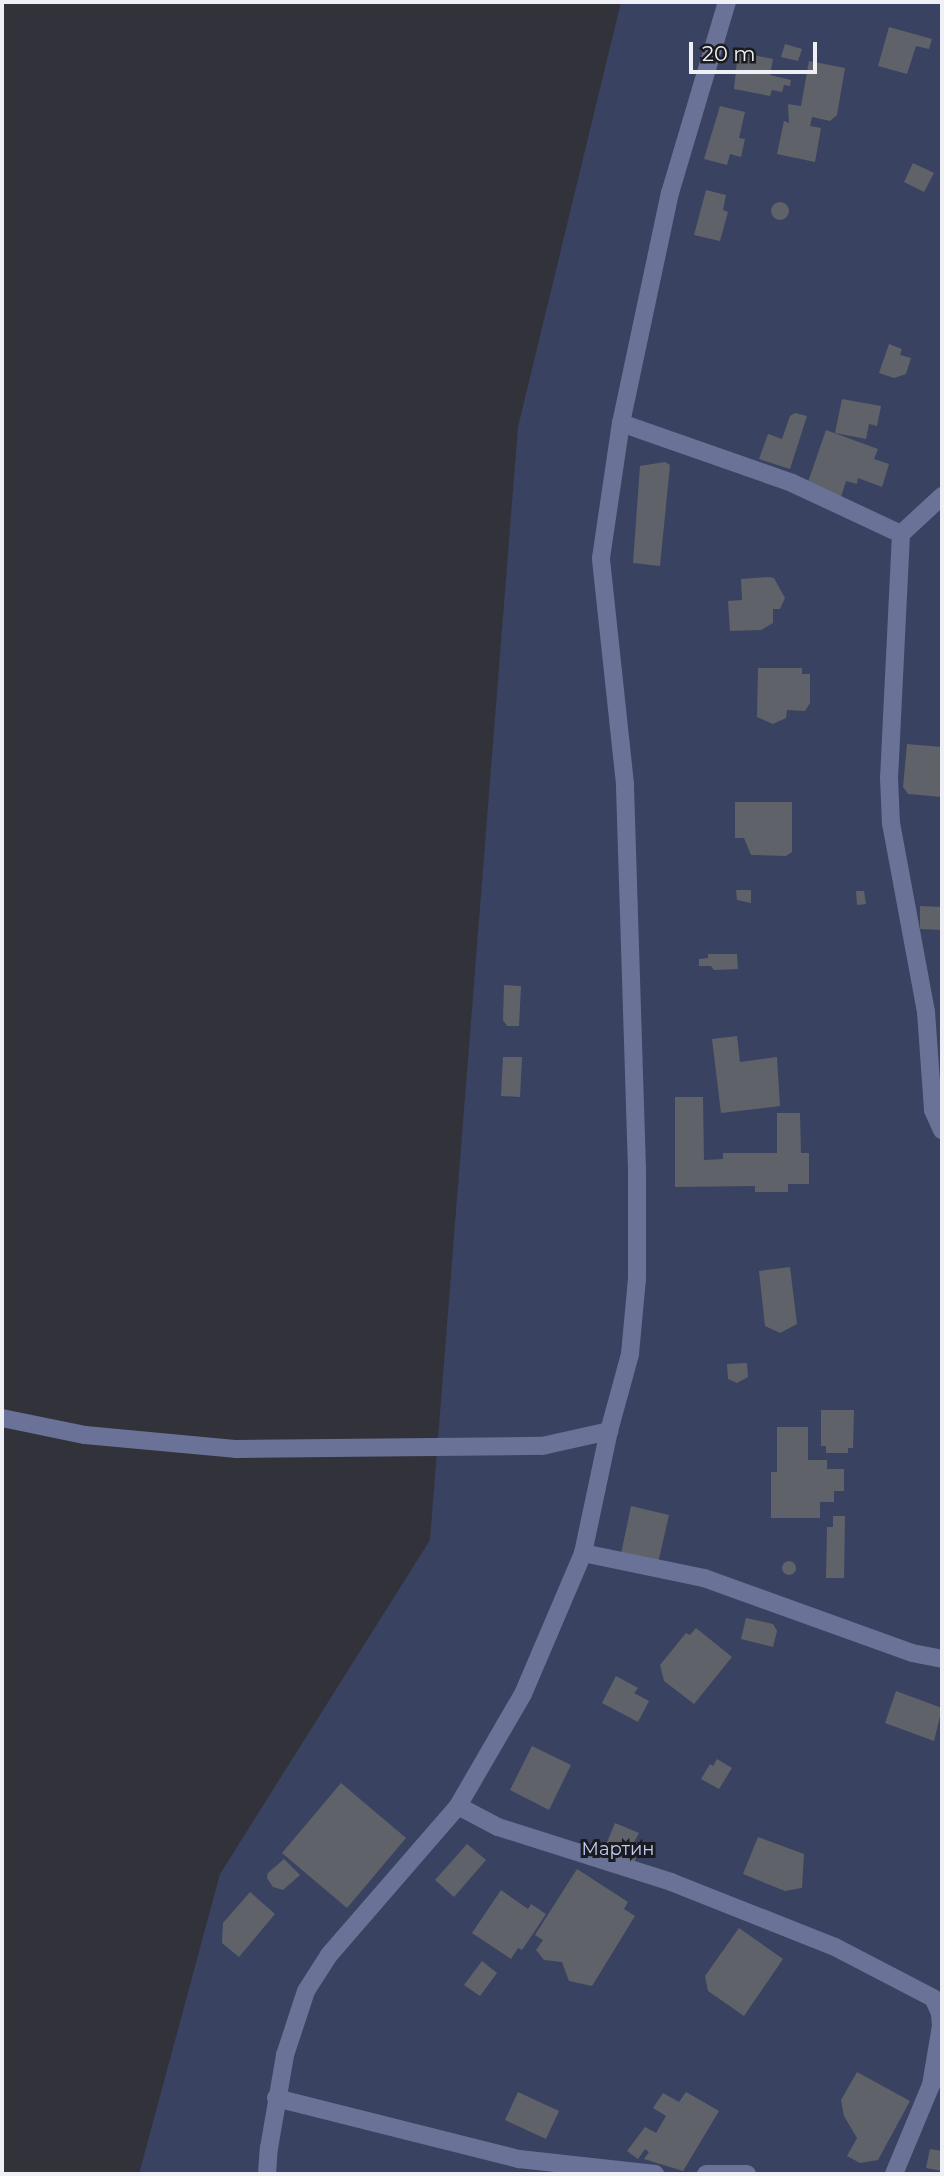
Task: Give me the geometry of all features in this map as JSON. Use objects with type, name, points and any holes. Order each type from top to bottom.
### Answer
[{"type":"street","points":[[267,2174],[276,2098],[285,2055],[306,1991],[323,1964],[390,1881],[457,1806],[523,1694],[583,1553],[609,1432],[630,1354],[637,1279],[637,1169],[625,784],[601,558],[621,424],[670,193],[727,2]]},
{"type":"street","points":[[621,424],[792,483],[901,534]]},
{"type":"street","points":[[942,496],[901,534],[889,778],[891,823],[926,1012],[933,1110],[942,1130]]},
{"type":"street","points":[[2,1418],[85,1435],[237,1449],[542,1446],[609,1432]]},
{"type":"street","points":[[583,1553],[704,1578],[912,1653],[942,1659]]},
{"type":"street","points":[[457,1806],[498,1827],[671,1882],[835,1947],[916,1986],[933,1998],[940,2013],[941,2026],[930,2085],[894,2174]]},
{"type":"street","points":[[276,2098],[519,2159],[655,2174]]},
{"type":"street","points":[[706,2174],[747,2174]]},
{"type":"green space","name":"Мартин","points":[[621,2],[942,2],[942,2174],[139,2174],[220,1874],[430,1540],[518,427]]},
{"type":"building","points":[[889,27],[932,39],[929,49],[916,46],[907,74],[878,66]]},
{"type":"building","points":[[785,44],[802,49],[798,61],[781,57]]},
{"type":"building","points":[[738,52],[773,59],[770,75],[791,80],[790,86],[784,85],[782,92],[772,90],[770,96],[734,89]]},
{"type":"building","points":[[809,61],[845,68],[837,115],[830,121],[812,117],[810,126],[821,128],[815,162],[777,154],[784,121],[789,123],[788,104],[801,106]]},
{"type":"building","points":[[720,106],[745,112],[739,138],[745,139],[741,157],[730,154],[727,165],[704,159]]},
{"type":"building","points":[[913,163],[934,173],[924,192],[904,182]]},
{"type":"building","points":[[706,190],[726,195],[723,210],[728,212],[720,241],[694,235]]},
{"type":"building","points":[[780,202],[786,205],[789,211],[786,217],[780,220],[774,217],[771,211],[774,205]]},
{"type":"building","points":[[889,344],[902,349],[900,355],[911,358],[906,374],[894,378],[879,373]]},
{"type":"building","points":[[842,399],[881,406],[877,426],[869,424],[866,439],[835,433]]},
{"type":"building","points":[[795,413],[807,416],[790,469],[759,459],[768,434],[782,439],[790,416]]},
{"type":"building","points":[[826,430],[878,449],[874,459],[889,464],[882,487],[858,478],[857,484],[846,481],[841,497],[807,485]]},
{"type":"building","points":[[665,462],[670,465],[660,566],[633,563],[640,466]]},
{"type":"building","points":[[774,578],[785,598],[780,609],[773,609],[773,623],[761,630],[730,631],[728,601],[742,600],[741,579]]},
{"type":"building","points":[[758,668],[802,668],[802,674],[810,674],[810,703],[805,711],[787,710],[786,718],[773,724],[757,717]]},
{"type":"building","points":[[907,744],[942,747],[942,797],[908,794],[903,787]]},
{"type":"building","points":[[735,802],[792,802],[792,852],[786,856],[751,855],[744,838],[735,838]]},
{"type":"building","points":[[736,890],[751,890],[751,903],[737,900]]},
{"type":"building","points":[[856,891],[864,891],[866,904],[857,905]]},
{"type":"building","points":[[920,906],[942,907],[942,930],[920,929]]},
{"type":"building","points":[[708,954],[737,954],[738,969],[714,970],[711,966],[699,966],[699,959],[708,958]]},
{"type":"building","points":[[504,985],[521,986],[519,1026],[507,1026],[503,1020]]},
{"type":"building","points":[[737,1036],[740,1062],[777,1057],[780,1106],[721,1113],[712,1039]]},
{"type":"building","points":[[503,1057],[522,1057],[520,1097],[501,1096]]},
{"type":"building","points":[[675,1097],[703,1097],[704,1160],[723,1159],[723,1153],[777,1153],[777,1113],[800,1113],[801,1153],[809,1153],[809,1184],[788,1184],[788,1192],[755,1192],[755,1186],[675,1187]]},
{"type":"building","points":[[790,1267],[797,1324],[780,1333],[765,1326],[759,1271]]},
{"type":"building","points":[[747,1363],[748,1377],[737,1383],[728,1379],[727,1364]]},
{"type":"building","points":[[821,1410],[854,1410],[853,1448],[848,1448],[848,1453],[826,1453],[826,1446],[821,1446]]},
{"type":"building","points":[[777,1427],[808,1427],[808,1460],[827,1460],[827,1469],[844,1469],[844,1491],[834,1491],[834,1502],[820,1502],[820,1518],[771,1518],[771,1472],[777,1472]]},
{"type":"building","points":[[631,1506],[669,1515],[658,1563],[621,1554]]},
{"type":"building","points":[[833,1516],[845,1516],[844,1578],[826,1578],[827,1527],[833,1527]]},
{"type":"building","points":[[789,1561],[794,1563],[794,1573],[789,1575],[784,1573],[782,1568],[784,1563]]},
{"type":"building","points":[[746,1618],[773,1624],[777,1631],[773,1647],[741,1639]]},
{"type":"building","points":[[696,1628],[732,1657],[694,1704],[664,1681],[660,1665],[686,1633],[690,1635]]},
{"type":"building","points":[[616,1676],[638,1688],[634,1693],[649,1701],[638,1722],[602,1703]]},
{"type":"building","points":[[896,1691],[942,1708],[934,1741],[885,1723]]},
{"type":"building","points":[[532,1746],[571,1765],[549,1810],[510,1790]]},
{"type":"building","points":[[717,1759],[732,1768],[719,1789],[701,1779],[710,1764],[713,1766]]},
{"type":"building","points":[[341,1783],[406,1838],[347,1908],[282,1853]]},
{"type":"building","points":[[615,1823],[639,1833],[634,1842],[642,1845],[633,1865],[603,1852]]},
{"type":"building","points":[[758,1837],[804,1854],[802,1888],[785,1891],[743,1874]]},
{"type":"building","points":[[467,1844],[486,1860],[454,1897],[435,1880]]},
{"type":"building","points":[[284,1859],[300,1875],[283,1890],[273,1887],[267,1878],[268,1873]]},
{"type":"building","points":[[577,1869],[628,1902],[624,1909],[635,1916],[592,1986],[569,1981],[562,1962],[544,1960],[536,1950],[543,1940],[535,1935]]},
{"type":"building","points":[[501,1890],[528,1909],[531,1904],[546,1914],[522,1950],[518,1948],[511,1959],[472,1933]]},
{"type":"building","points":[[250,1892],[275,1914],[239,1957],[222,1943],[223,1923]]},
{"type":"building","points":[[739,1928],[783,1959],[744,2016],[708,1991],[705,1976]]},
{"type":"building","points":[[482,1961],[497,1973],[480,1996],[464,1985]]},
{"type":"building","points":[[857,2072],[910,2101],[878,2160],[860,2163],[847,2156],[857,2138],[844,2116],[841,2100]]},
{"type":"building","points":[[518,2092],[559,2111],[546,2139],[505,2120]]},
{"type":"building","points":[[686,2092],[719,2111],[683,2171],[644,2159],[649,2152],[645,2149],[638,2159],[627,2151],[645,2127],[656,2133],[666,2116],[653,2108],[663,2093],[679,2102]]},
{"type":"building","points":[[930,2149],[942,2151],[942,2171],[926,2168]]}]
